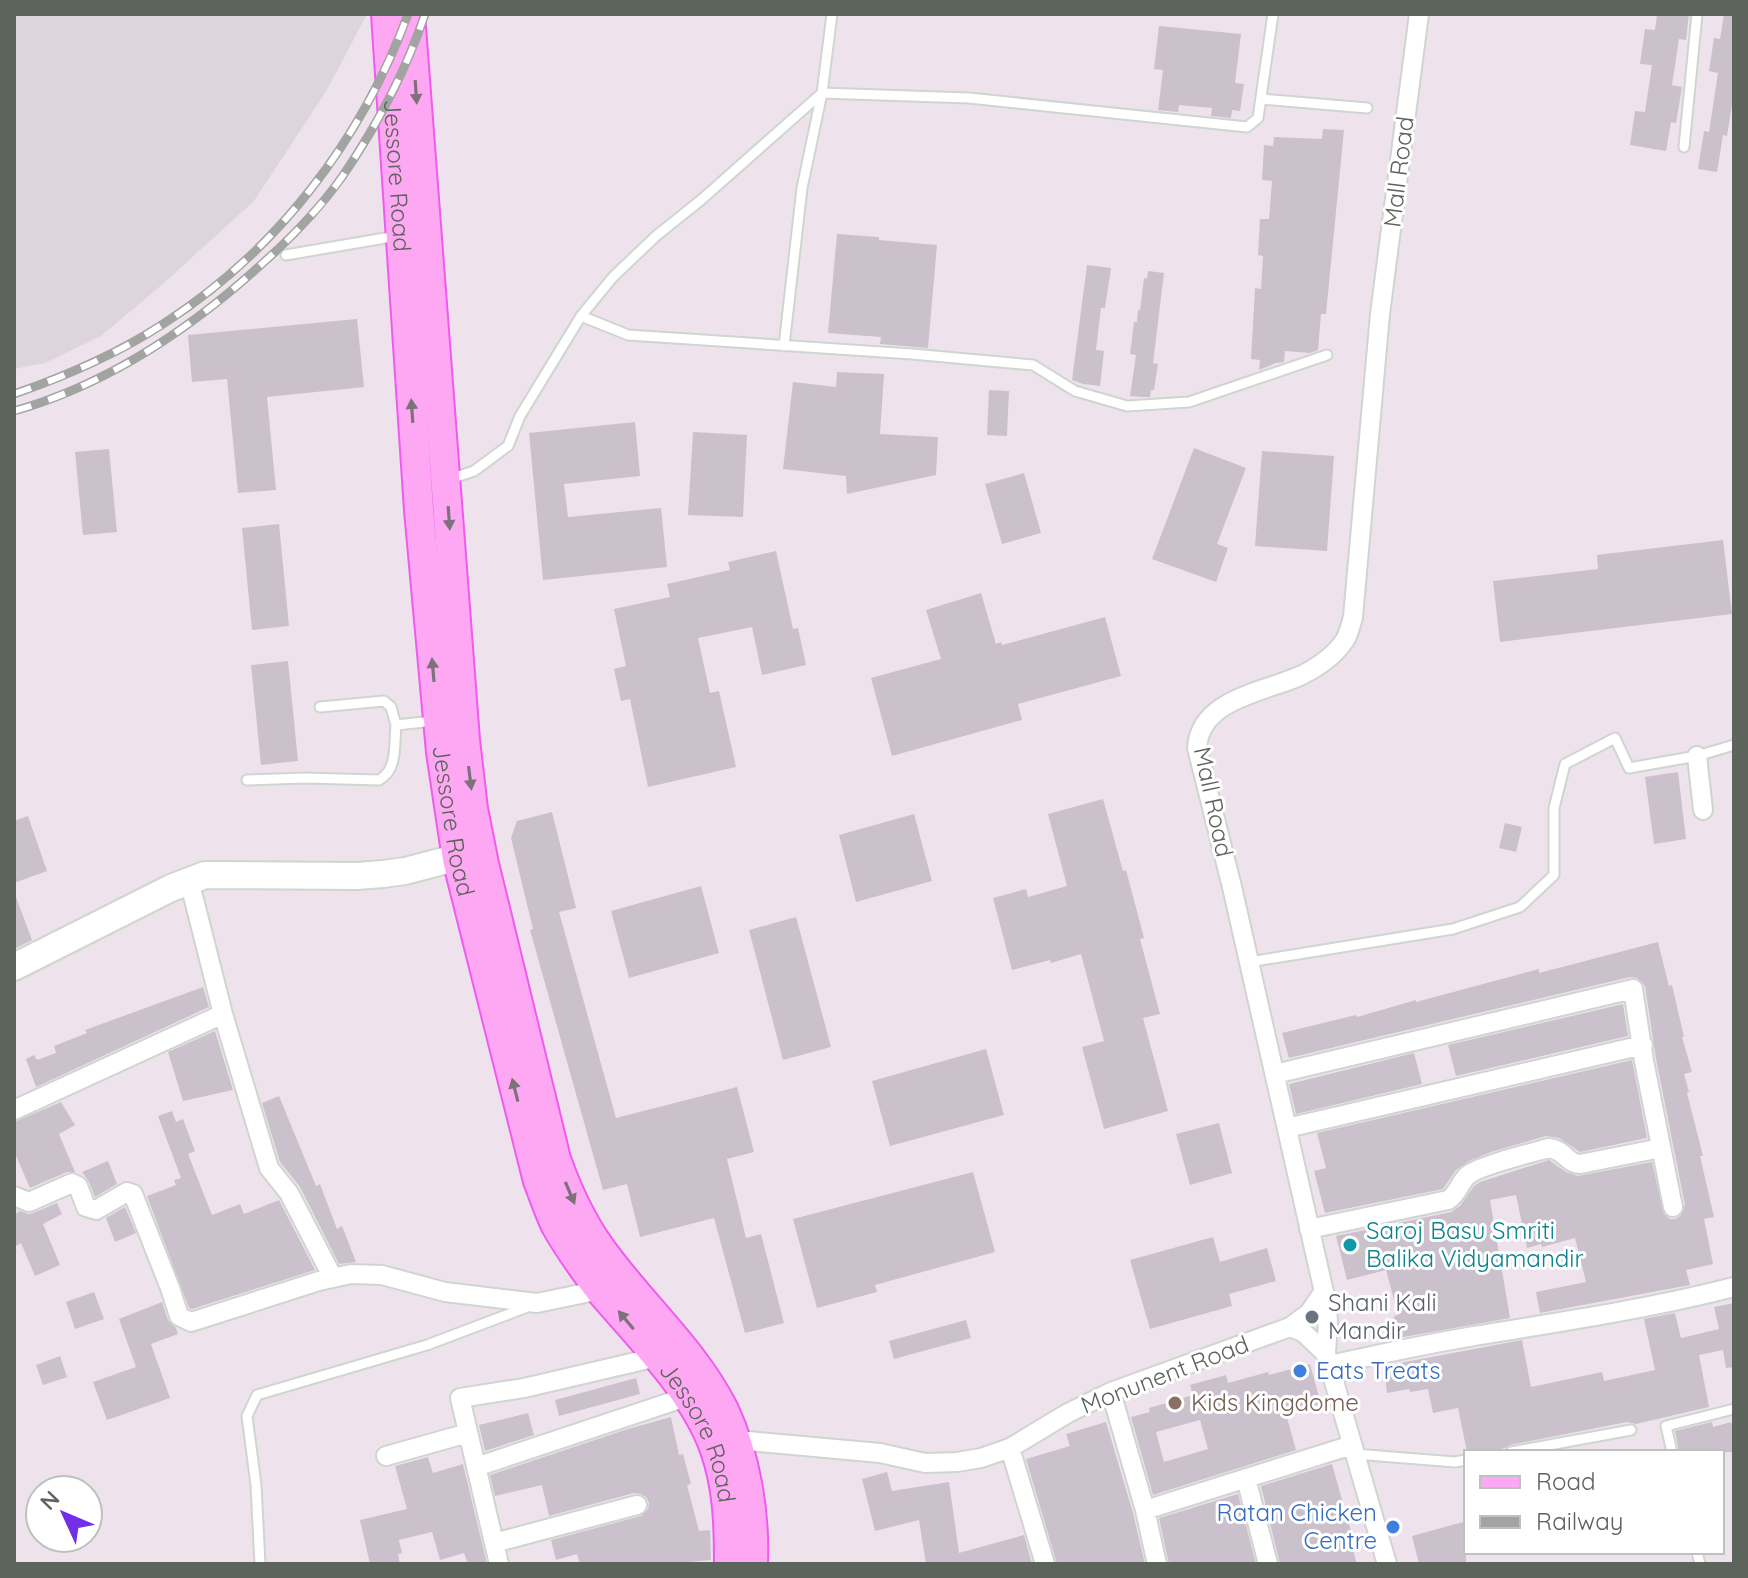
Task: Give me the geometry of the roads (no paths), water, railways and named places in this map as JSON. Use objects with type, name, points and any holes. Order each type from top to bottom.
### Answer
[{"type":"main road","name":"Jessore Road","points":[[386,14],[419,510],[441,752],[469,855],[538,1181],[555,1224],[573,1253],[657,1357],[700,1418],[726,1445],[750,1501],[753,1564]]},
{"type":"main road","name":"Jessore Road","points":[[410,14],[465,740],[473,809],[469,855],[495,914],[556,1159],[568,1192],[599,1247],[705,1379],[723,1409],[729,1564]]},
{"type":"street","name":"Mall Road","points":[[1387,1564],[1327,1359],[1328,1309],[1197,748],[1198,738],[1207,720],[1217,710],[1318,666],[1345,641],[1353,617],[1380,314],[1419,14]]},
{"type":"street","points":[[1697,756],[1703,810]]},
{"type":"street","points":[[14,967],[189,880],[205,875],[383,874],[469,855]]},
{"type":"street","points":[[189,880],[223,1014],[269,1168],[289,1193],[333,1278]]},
{"type":"street","points":[[1275,1074],[1633,989],[1673,1207]]},
{"type":"street","points":[[14,1110],[223,1014]]},
{"type":"street","points":[[1287,1128],[1643,1045]]},
{"type":"street","points":[[1309,1229],[1448,1200],[1475,1170],[1549,1148],[1559,1150],[1571,1162],[1580,1164],[1661,1148]]},
{"type":"street","points":[[14,1196],[29,1202],[72,1183],[78,1186],[86,1207],[96,1210],[127,1192],[133,1194],[179,1316],[191,1322],[351,1274],[382,1275],[445,1292],[537,1303],[600,1290]]},
{"type":"street","points":[[1290,1327],[1303,1332],[1327,1359],[1530,1328],[1663,1304],[1734,1287]]},
{"type":"street","name":"Monunent Road","points":[[726,1445],[748,1441],[880,1453],[925,1463],[969,1460],[1010,1448],[1068,1413],[1111,1392],[1290,1327],[1309,1313],[1324,1291]]},
{"type":"street","points":[[499,1564],[460,1398],[524,1388],[657,1357]]},
{"type":"street","points":[[1111,1392],[1157,1564]]},
{"type":"street","points":[[476,1467],[686,1397]]},
{"type":"street","points":[[386,1456],[468,1433]]},
{"type":"street","points":[[1010,1448],[1045,1564]]},
{"type":"street","points":[[1145,1510],[1246,1478],[1354,1450]]},
{"type":"street","points":[[1246,1478],[1268,1564]]},
{"type":"street","points":[[494,1543],[637,1505]]},
{"type":"lane","points":[[784,346],[802,188],[822,93],[832,14]]},
{"type":"lane","points":[[446,480],[474,471],[508,446],[520,416],[581,316],[613,277],[822,93],[969,98],[1247,127],[1258,118],[1273,14]]},
{"type":"lane","points":[[1684,147],[1697,14]]},
{"type":"lane","points":[[1261,99],[1367,108]]},
{"type":"lane","points":[[286,255],[400,235]]},
{"type":"lane","points":[[581,316],[628,335],[1033,365],[1075,391],[1127,406],[1189,402],[1327,355]]},
{"type":"lane","points":[[247,780],[379,780],[387,776],[393,765],[396,725],[391,707],[384,701],[320,707]]},
{"type":"lane","points":[[396,725],[438,721]]},
{"type":"lane","points":[[1249,962],[1453,929],[1520,907],[1554,875],[1554,808],[1565,764],[1615,738],[1629,768],[1697,756],[1734,745]]},
{"type":"lane","points":[[260,1564],[256,1485],[247,1416],[257,1395],[427,1345],[537,1303]]},
{"type":"lane","points":[[1672,1450],[1666,1426],[1734,1409]]},
{"type":"lane","points":[[1522,1450],[1631,1430]]},
{"type":"lane","points":[[1354,1450],[1455,1462],[1464,1460]]},
{"type":"railway","points":[[14,394],[91,364],[146,335],[204,295],[243,262],[311,189],[340,148],[389,61],[408,14]]},
{"type":"railway","points":[[14,411],[83,386],[148,351],[208,309],[285,243],[333,189],[367,138],[399,77],[425,14]]},
{"type":"place","name":"Saroj Basu Smriti Balika Vidyamandir","points":[[1350,1245]]},
{"type":"place","name":"Shani Kali Mandir","points":[[1312,1317]]},
{"type":"place","name":"Eats Treats","points":[[1300,1371]]},
{"type":"place","name":"Kids Kingdome","points":[[1175,1403]]},
{"type":"place","name":"Ratan Chicken Centre","points":[[1393,1527]]}]
